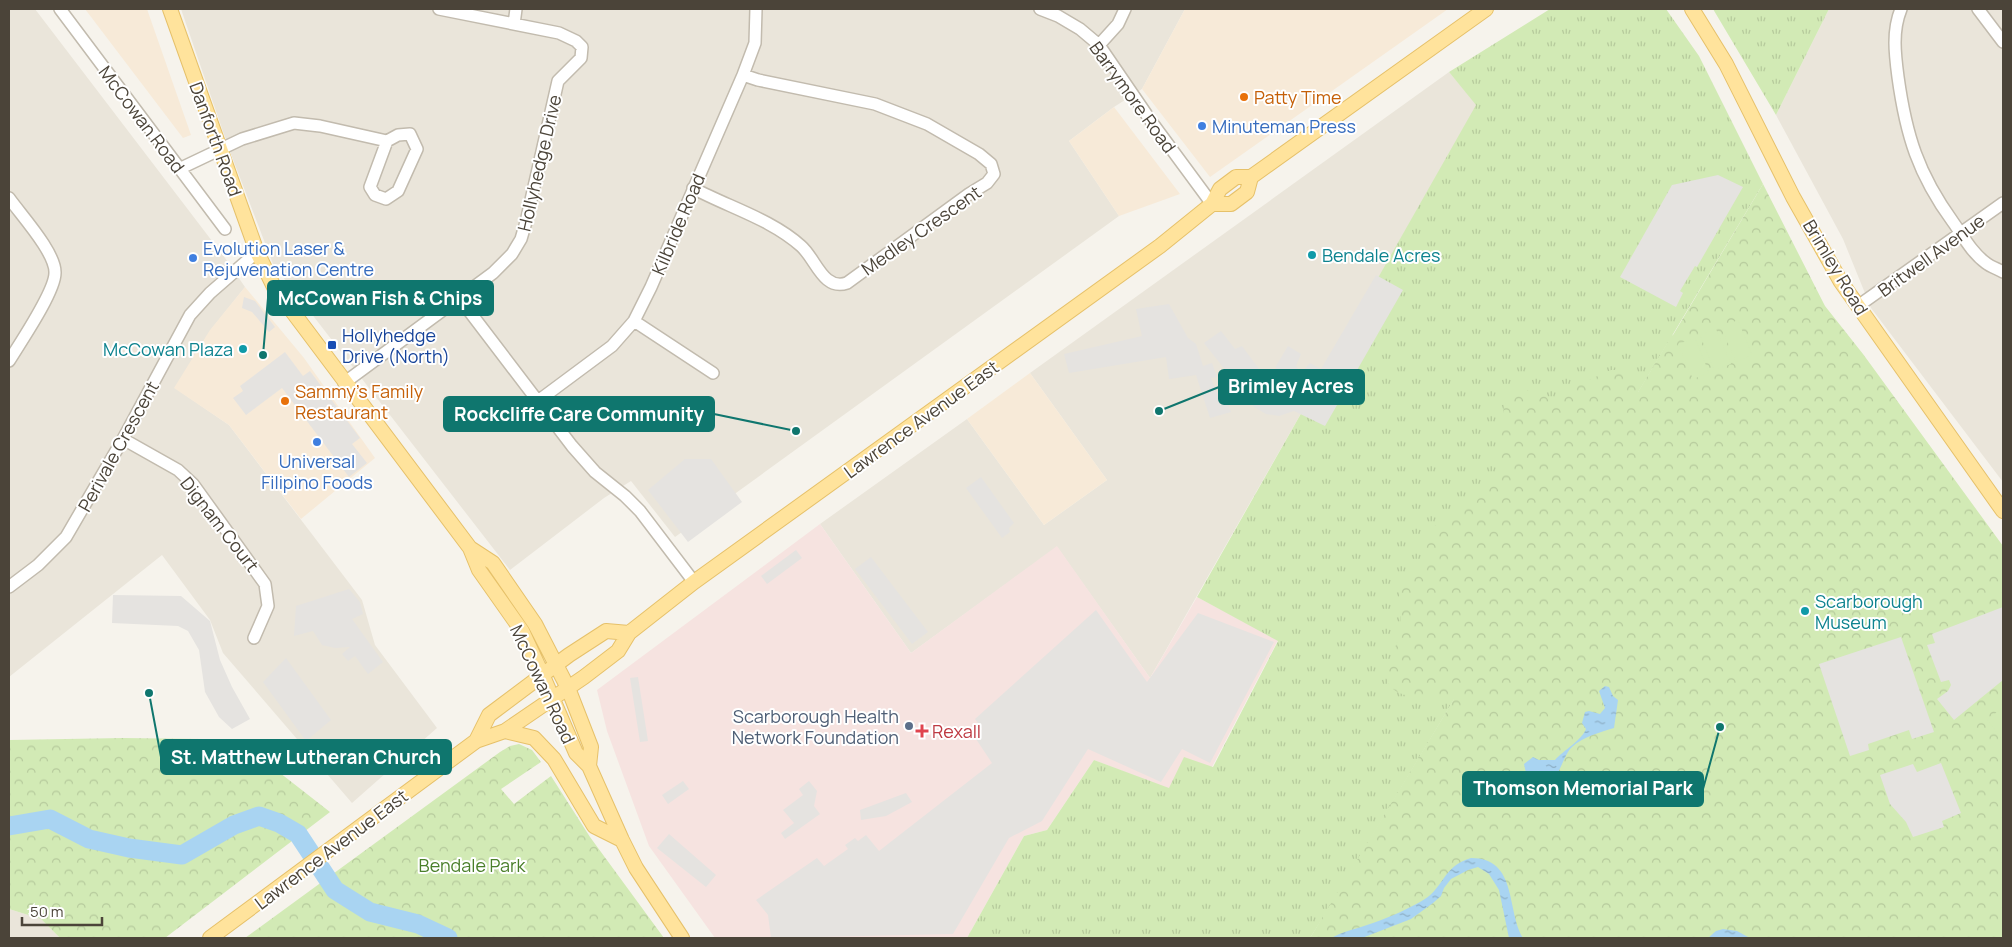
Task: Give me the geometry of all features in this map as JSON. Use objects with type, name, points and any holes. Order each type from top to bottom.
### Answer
[{"type":"main road","name":"Danforth Road","points":[[172,9],[219,149],[264,269]]},
{"type":"main road","points":[[1212,204],[1231,204],[1247,192],[1251,177],[1486,9]]},
{"type":"main road","name":"Brimley Road","points":[[1692,9],[1726,64],[1793,197],[1841,282],[2003,511]]},
{"type":"main road","name":"Lawrence Avenue East","points":[[210,938],[476,741],[505,731],[553,699],[618,651],[629,633],[694,582],[771,529],[1160,246],[1212,204]]},
{"type":"main road","name":"McCowan Road","points":[[264,269],[280,298],[470,548],[479,570],[522,631],[576,753],[589,766],[622,840],[649,890],[682,938]]},
{"type":"main road","name":"McCowan Road","points":[[470,548],[493,563],[535,624],[557,664],[591,746],[589,766]]},
{"type":"main road","name":"Lawrence Avenue East","points":[[476,741],[489,715],[542,674],[606,631],[629,633]]},
{"type":"main road","points":[[505,731],[534,738],[554,759],[594,826],[622,840]]},
{"type":"street","name":"McCowan Road","points":[[60,9],[225,229]]},
{"type":"street","name":"Hollyhedge Drive","points":[[344,383],[460,299],[493,273],[512,254],[521,239],[558,81],[581,58],[582,47],[576,41],[551,31],[440,9]]},
{"type":"street","points":[[514,24],[516,9]]},
{"type":"street","name":"Kilbride Road","points":[[538,401],[612,346],[634,321],[651,287],[743,75],[755,43],[756,9]]},
{"type":"street","name":"Barrymore Road","points":[[1040,9],[1058,16],[1080,29],[1099,45],[1153,124],[1212,204]]},
{"type":"street","points":[[1099,45],[1118,24],[1125,9]]},
{"type":"street","points":[[1901,9],[1895,33],[1894,50],[1906,125],[1926,182],[1933,195],[1979,257],[1987,264],[2003,272]]},
{"type":"street","points":[[1978,9],[2003,42]]},
{"type":"street","name":"Medley Crescent","points":[[693,188],[778,230],[801,246],[817,265],[822,275],[830,283],[838,286],[847,283],[969,194],[987,183],[994,174],[991,164],[979,154],[927,124],[875,104],[758,80],[743,75]]},
{"type":"street","points":[[179,169],[242,139],[294,123],[320,126],[387,141],[398,135],[410,134],[417,149],[398,190],[386,199],[375,195],[370,186],[387,141]]},
{"type":"street","points":[[9,198],[49,252],[55,272],[48,295],[9,362]]},
{"type":"street","name":"Britwell Avenue","points":[[1858,306],[2003,203]]},
{"type":"street","name":"Perivale Crescent","points":[[9,587],[38,565],[66,537],[123,439],[190,315],[210,293],[257,252]]},
{"type":"street","points":[[460,299],[581,458],[640,511],[694,582]]},
{"type":"street","points":[[634,321],[713,373]]},
{"type":"street","name":"Dignam Court","points":[[123,439],[178,470],[193,484],[265,584],[268,606],[254,638]]},
{"type":"shaded area","points":[[9,9],[35,9],[225,258],[245,287],[210,331],[175,388],[229,425],[362,600],[375,645],[437,728],[352,803],[223,653],[210,620],[162,555],[9,677]]},
{"type":"shaded area","points":[[85,9],[147,9],[191,135],[183,138]]},
{"type":"shaded area","points":[[181,9],[1185,9],[1142,89],[1114,107],[1069,141],[1119,216],[675,537],[631,481],[604,498],[510,570],[273,264],[229,149]]},
{"type":"shaded area","points":[[1185,9],[1448,9],[1210,177],[1142,89]]},
{"type":"shaded area","points":[[1829,9],[2003,9],[2003,482],[1871,308],[1843,239],[1776,115]]},
{"type":"shaded area","points":[[1449,72],[1477,105],[1150,678],[1057,547],[911,653],[820,524],[967,419],[1044,525],[1107,480],[1030,373]]},
{"type":"shaded area","points":[[1114,107],[1180,194],[1119,216],[1069,141]]},
{"type":"shaded area","points":[[1718,175],[1743,187],[1697,267],[1695,266],[1680,291],[1683,293],[1676,307],[1620,277],[1672,185]]},
{"type":"shaded area","points":[[1376,275],[1403,290],[1325,426],[1294,411],[1279,416],[1266,414],[1254,407],[1204,343],[1221,331],[1235,349],[1242,346],[1268,381],[1275,380],[1276,366],[1288,346],[1301,354],[1296,366],[1301,373],[1310,363],[1321,369]]},
{"type":"shaded area","points":[[245,287],[304,358],[375,458],[301,519],[229,425],[174,388],[210,330]]},
{"type":"shaded area","points":[[244,297],[255,301],[275,327],[269,332],[252,312],[242,308]]},
{"type":"shaded area","points":[[1169,304],[1188,338],[1196,344],[1203,366],[1212,363],[1217,377],[1211,378],[1217,393],[1224,392],[1231,412],[1210,418],[1196,375],[1169,379],[1166,357],[1069,373],[1064,354],[1142,336],[1136,309]]},
{"type":"shaded area","points":[[285,352],[303,376],[310,371],[360,438],[352,444],[367,463],[349,477],[282,388],[246,415],[233,398],[243,391],[240,386]]},
{"type":"shaded area","points":[[1030,373],[1107,480],[1044,525],[967,419]]},
{"type":"shaded area","points":[[685,459],[711,459],[742,502],[688,542],[648,490]]},
{"type":"shaded area","points":[[981,477],[1014,523],[1009,528],[1010,532],[1002,538],[966,488]]},
{"type":"shaded area","points":[[820,524],[911,653],[1057,546],[1150,678],[1197,597],[1278,640],[1212,767],[1169,789],[1094,760],[1047,830],[1024,836],[967,938],[715,938],[649,846],[607,731],[597,690]]},
{"type":"shaded area","points":[[796,550],[802,558],[767,584],[761,576]]},
{"type":"shaded area","points":[[871,557],[928,632],[912,644],[855,569]]},
{"type":"shaded area","points":[[349,589],[360,602],[363,614],[352,619],[383,662],[368,674],[355,656],[348,661],[342,654],[350,647],[335,648],[322,645],[313,631],[294,636],[296,606]]},
{"type":"shaded area","points":[[113,595],[181,596],[210,621],[220,660],[232,687],[250,719],[232,729],[219,717],[205,692],[199,650],[188,631],[178,626],[112,623]]},
{"type":"shaded area","points":[[2003,607],[2003,680],[1954,720],[1937,699],[1948,691],[1951,685],[1949,680],[1941,682],[1927,645],[1935,643],[1932,634]]},
{"type":"shaded area","points":[[1096,610],[1147,682],[1198,613],[1274,642],[1210,763],[1182,749],[1161,782],[1088,749],[1042,821],[1009,838],[953,934],[771,938],[768,915],[756,900],[817,858],[824,866],[848,849],[845,845],[855,838],[858,841],[866,835],[879,851],[992,763],[974,736],[982,729],[975,719]]},
{"type":"shaded area","points":[[1901,637],[1934,732],[1912,739],[1909,730],[1868,744],[1869,750],[1850,756],[1819,664]]},
{"type":"shaded area","points":[[286,658],[331,720],[306,741],[263,682]]},
{"type":"shaded area","points":[[638,677],[648,741],[640,742],[630,678]]},
{"type":"shaded area","points":[[1941,763],[1961,813],[1942,821],[1944,827],[1913,837],[1906,822],[1890,804],[1880,775],[1913,764],[1917,772]]},
{"type":"shaded area","points":[[683,781],[689,789],[668,804],[662,795]]},
{"type":"shaded area","points":[[809,781],[817,791],[814,806],[820,814],[785,839],[781,833],[794,823],[783,810],[803,795],[799,789]]},
{"type":"shaded area","points":[[906,793],[912,802],[886,816],[861,820],[860,810]]},
{"type":"shaded area","points":[[669,834],[716,875],[706,887],[657,848]]},
{"type":"shaded area","points":[[9,909],[41,919],[60,938],[9,938]]},
{"type":"green space","points":[[1550,9],[1666,9],[1699,56],[1763,184],[1329,908],[1310,938],[967,938],[1024,836],[1047,830],[1094,760],[1169,788],[1184,757],[1213,767],[1278,641],[1197,597],[1476,105],[1449,72]]},
{"type":"green space","points":[[1713,9],[1829,9],[1776,115]]},
{"type":"green space","points":[[1763,184],[1825,306],[1863,354],[2003,546],[2003,938],[1310,938],[1454,699],[1417,698],[1405,695],[1394,690],[1388,684],[1386,676],[1401,629],[1399,584],[1402,577],[1410,571],[1422,572],[1428,531],[1437,524],[1450,519],[1461,507],[1490,487],[1500,473],[1498,458],[1504,405],[1515,391],[1531,390],[1557,400],[1573,387],[1611,370],[1636,370],[1638,392],[1669,340],[1668,337],[1673,335]]},
{"type":"green space","points":[[1738,320],[1752,355],[1736,362],[1721,327]]},
{"type":"green space","points":[[1716,329],[1731,364],[1714,370],[1700,335]]},
{"type":"green space","points":[[1695,338],[1709,373],[1693,379],[1678,344]]},
{"type":"green space","points":[[2003,708],[2003,741],[1987,719]]},
{"type":"green space","points":[[203,739],[257,755],[330,812],[165,938],[60,938],[41,919],[9,909],[9,740]]},
{"type":"green space","name":"Bendale Park","points":[[519,744],[532,750],[541,762],[501,789],[514,804],[551,776],[590,837],[664,938],[245,938],[500,752],[510,746]]},
{"type":"water","points":[[1605,686],[1609,687],[1613,696],[1618,700],[1614,728],[1592,735],[1576,743],[1568,752],[1559,771],[1551,781],[1546,784],[1539,784],[1532,781],[1527,774],[1524,764],[1533,757],[1539,760],[1555,760],[1577,741],[1586,729],[1582,723],[1585,712],[1589,711],[1600,714],[1605,708],[1599,691]]},
{"type":"water","points":[[1471,858],[1486,860],[1497,867],[1504,876],[1518,927],[1523,938],[1509,938],[1499,890],[1489,874],[1478,867],[1451,879],[1441,896],[1411,919],[1362,938],[1331,938],[1408,909],[1428,897],[1454,867]]},
{"type":"water","points":[[1723,929],[1737,931],[1750,938],[1708,938],[1716,931]]},
{"type":"waterway","points":[[9,826],[50,819],[89,839],[129,848],[182,855],[234,825],[259,816],[279,823],[298,834],[335,890],[370,912],[418,924],[448,938]]},
{"type":"place","name":"Patty Time","points":[[1244,97]]},
{"type":"place","name":"Minuteman Press","points":[[1202,126]]},
{"type":"place","name":"Bendale Acres","points":[[1312,255]]},
{"type":"place","name":"Evolution Laser & Rejuvenation Centre","points":[[193,258]]},
{"type":"place","name":"Hollyhedge Drive (North)","points":[[332,345]]},
{"type":"place","name":"McCowan Plaza","points":[[243,349]]},
{"type":"place","name":"McCowan Fish & Chips","points":[[263,355]]},
{"type":"place","name":"Sammy's Family Restaurant","points":[[285,401]]},
{"type":"place","name":"Brimley Acres","points":[[1159,411]]},
{"type":"place","name":"Rockcliffe Care Community","points":[[796,431]]},
{"type":"place","name":"Universal Filipino Foods","points":[[317,442]]},
{"type":"place","name":"Scarborough Museum","points":[[1805,611]]},
{"type":"place","name":"St. Matthew Lutheran Church","points":[[149,693]]},
{"type":"place","name":"Scarborough Health Network Foundation","points":[[909,726]]},
{"type":"place","name":"Thomson Memorial Park","points":[[1720,727]]},
{"type":"place","name":"Rexall","points":[[922,731]]}]
